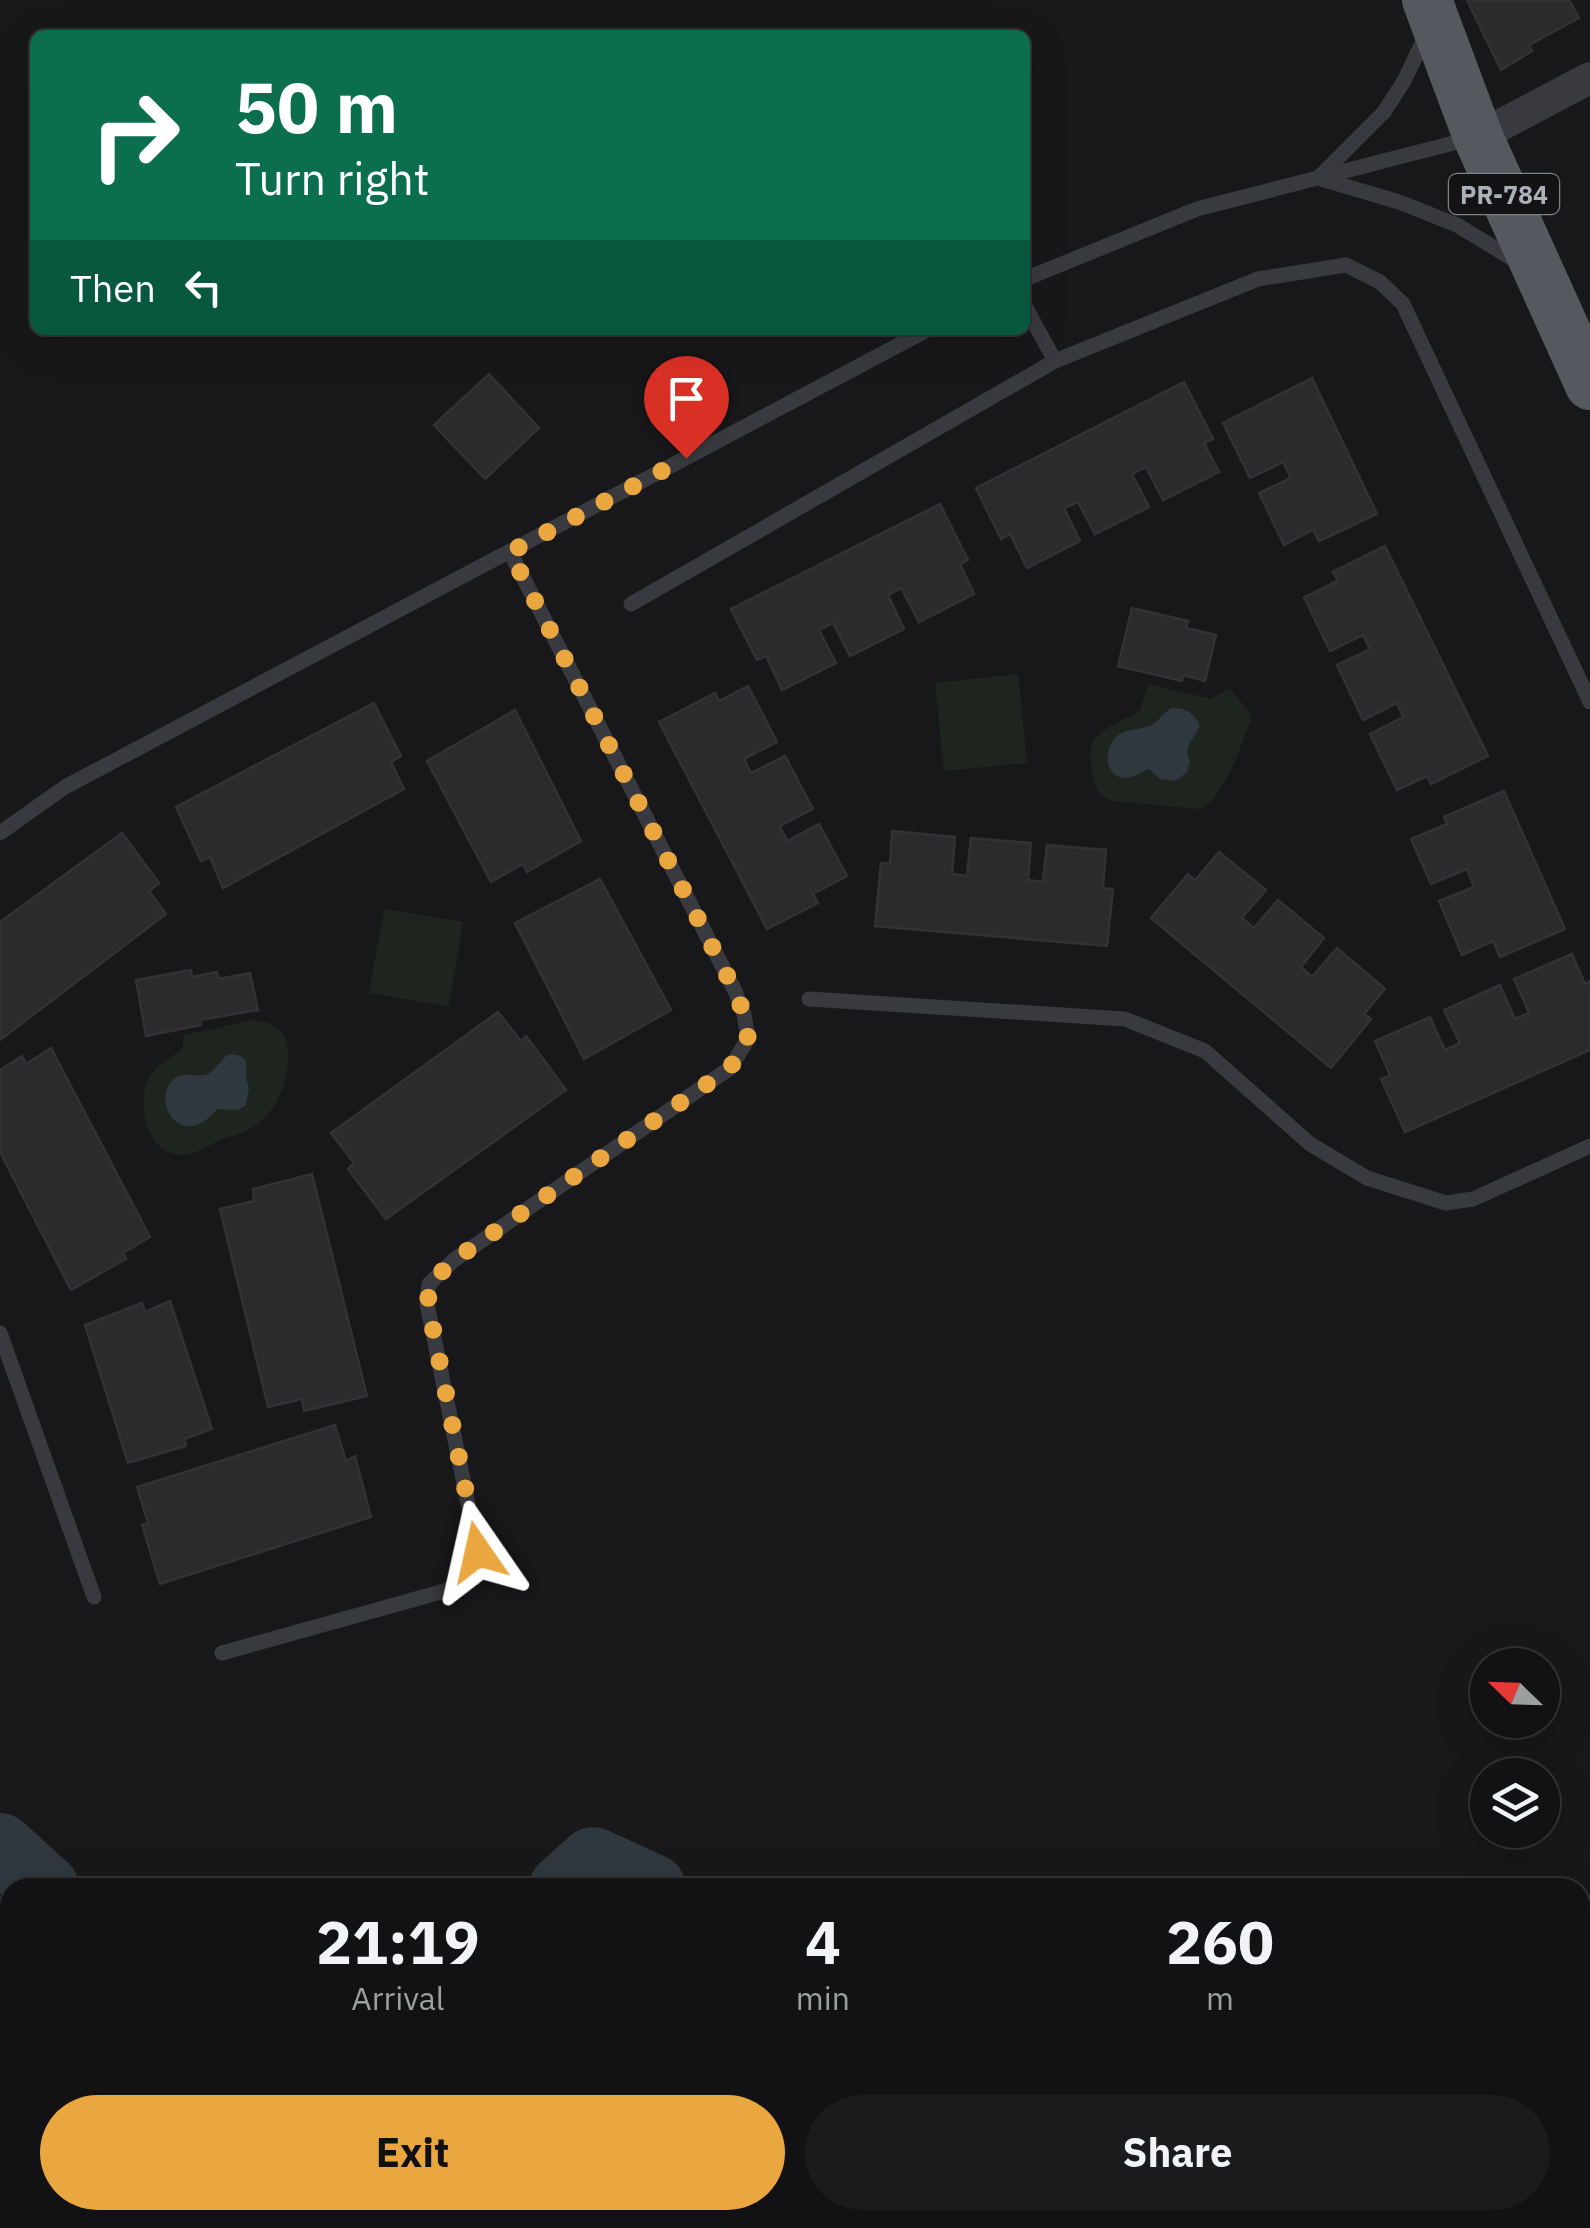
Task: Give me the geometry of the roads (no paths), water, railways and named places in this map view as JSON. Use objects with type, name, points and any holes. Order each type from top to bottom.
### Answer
[{"type":"main road","name":"PR-784","points":[[1431,9],[1478,137],[1590,385]]},
{"type":"street","points":[[1478,137],[1590,78]]},
{"type":"lane","points":[[1318,178],[1384,112],[1404,81],[1431,9]]},
{"type":"lane","points":[[1030,278],[1197,209],[1478,137]]},
{"type":"lane","points":[[1318,178],[1399,202],[1457,225],[1541,276]]},
{"type":"lane","points":[[631,604],[1056,361],[1258,280],[1346,266],[1380,282],[1404,304],[1590,702]]},
{"type":"lane","points":[[1030,315],[1056,361]]},
{"type":"lane","points":[[0,833],[65,787],[918,335]]},
{"type":"lane","points":[[222,1653],[448,1590],[466,1572],[478,1552],[428,1304],[429,1284],[454,1260],[730,1068],[748,1039],[735,991],[510,552]]},
{"type":"lane","points":[[809,1000],[1126,1019],[1205,1051],[1310,1144],[1368,1178],[1446,1203],[1473,1200],[1590,1146]]},
{"type":"lane","points":[[0,1333],[94,1597]]},
{"type":"waterway","points":[[0,1847],[34,1878]]},
{"type":"waterway","points":[[574,1878],[593,1861],[630,1878]]}]
